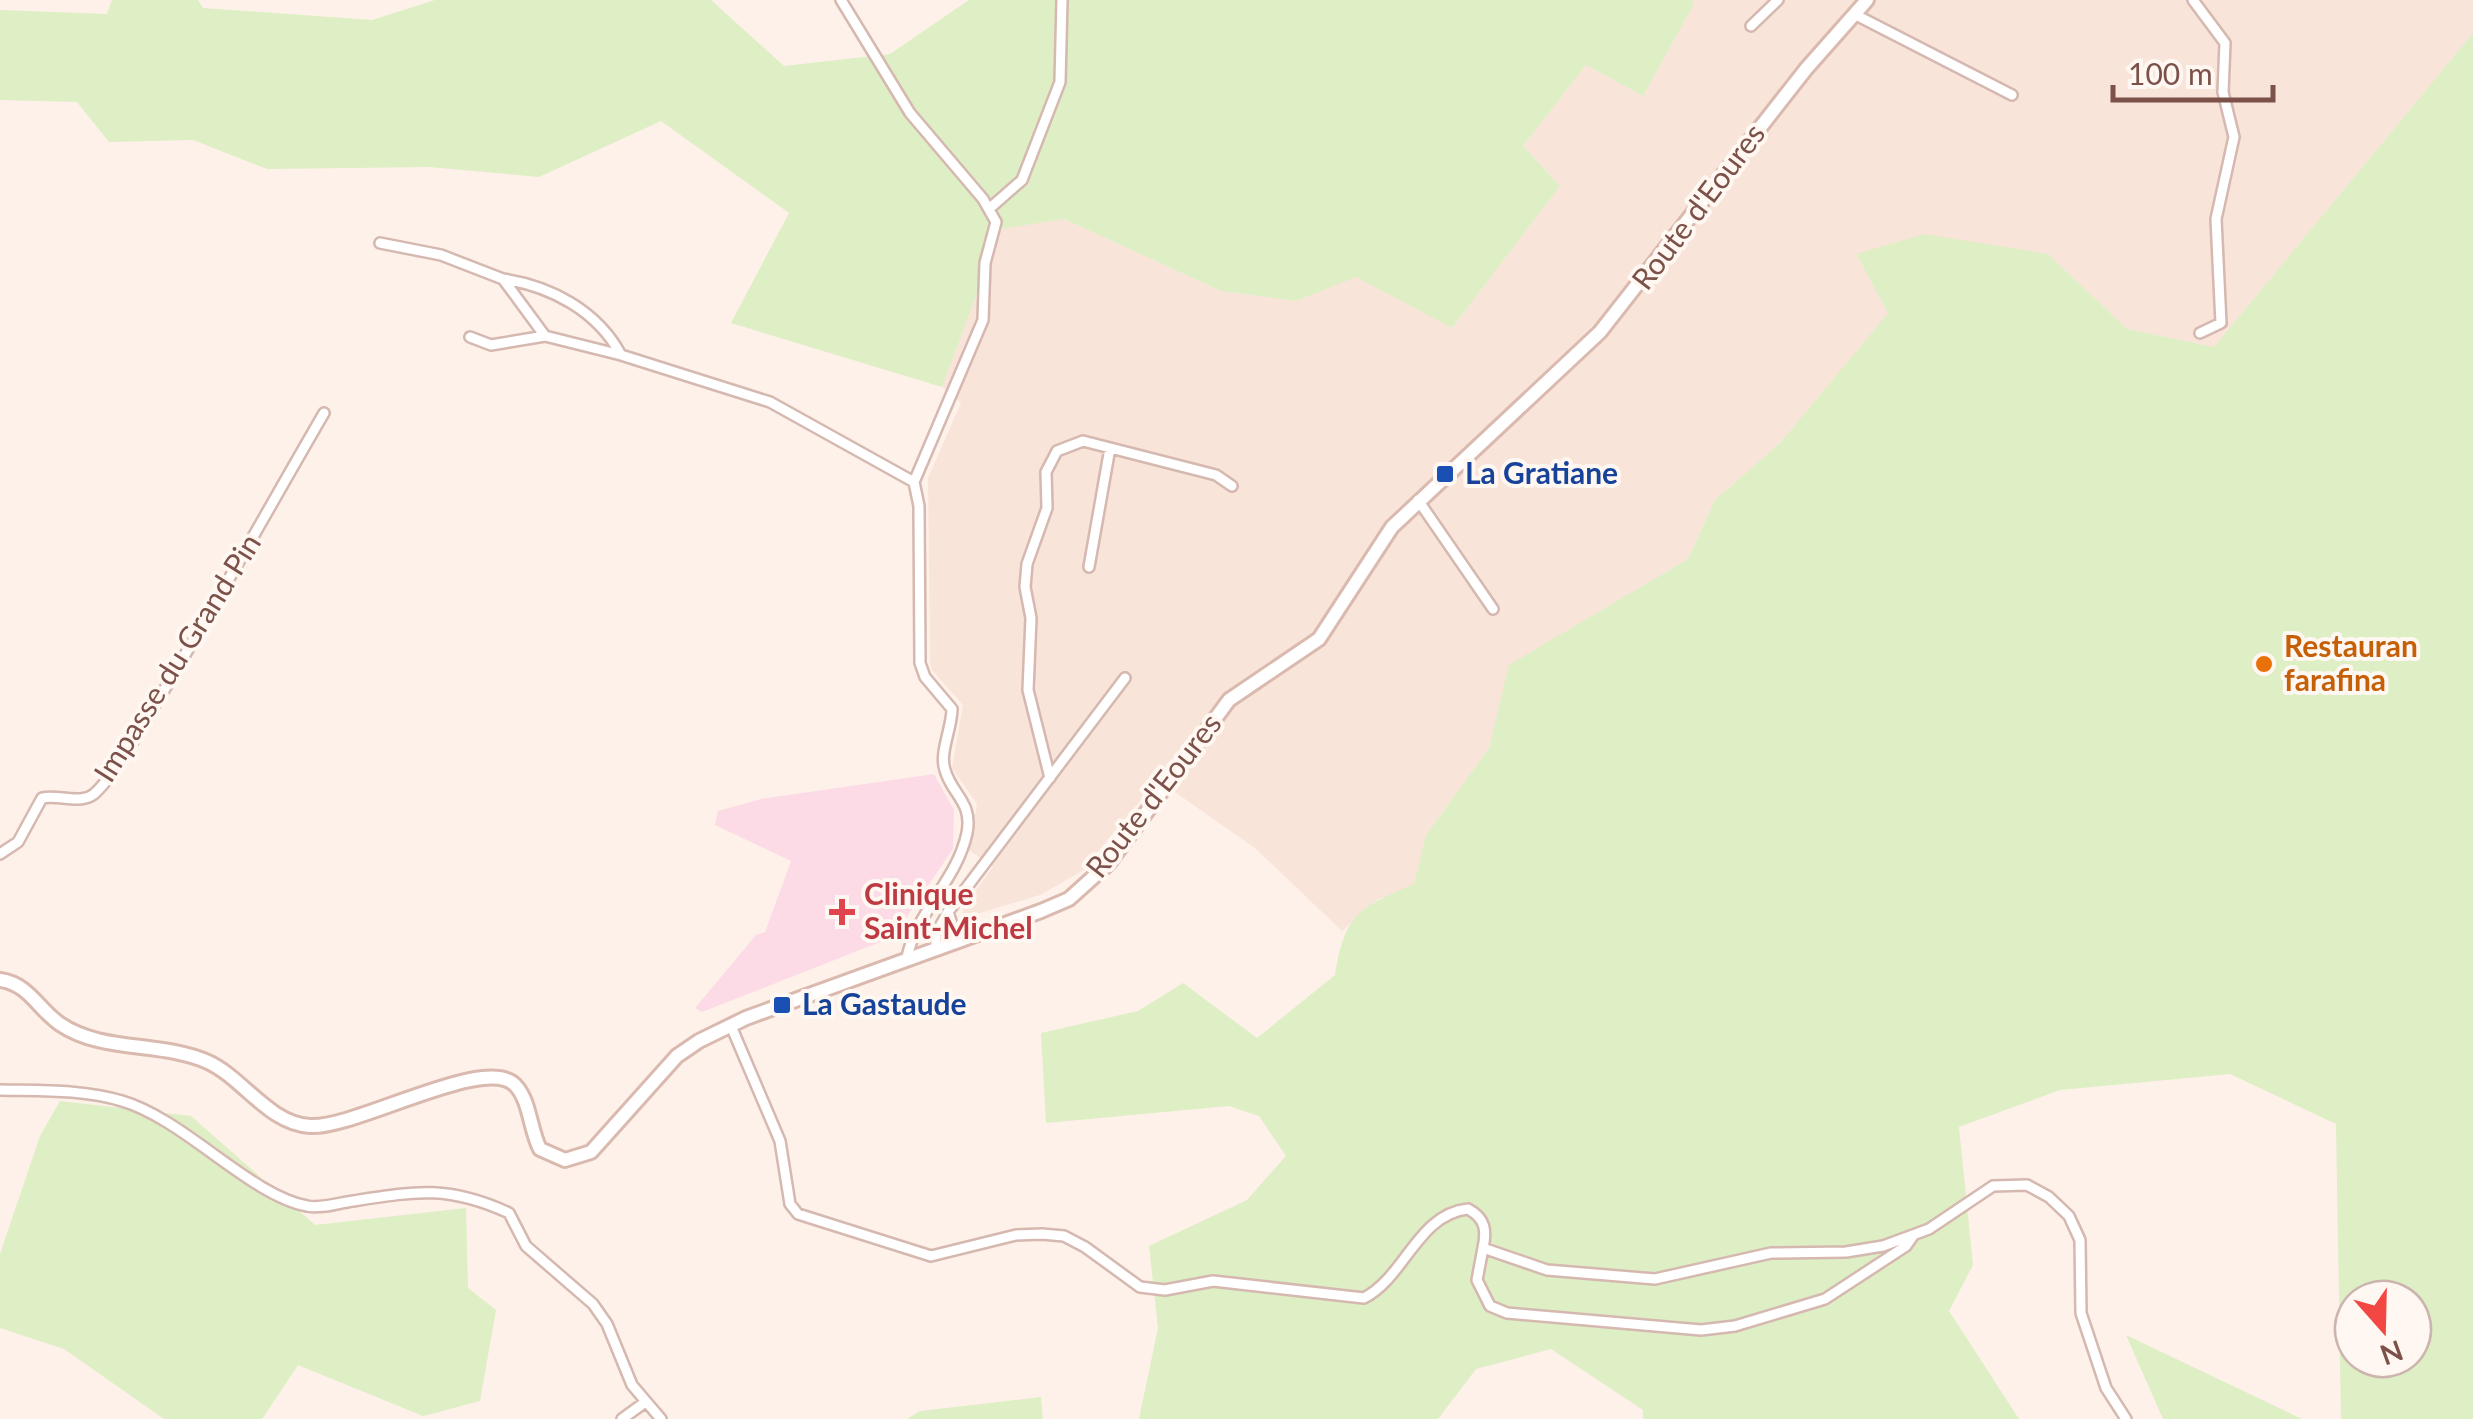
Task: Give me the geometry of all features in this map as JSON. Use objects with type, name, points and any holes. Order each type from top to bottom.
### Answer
[{"type":"street","points":[[841,0],[910,113],[990,208],[996,222],[985,264],[983,320],[914,482],[919,506],[920,663],[925,677],[952,710],[945,774],[968,810],[966,834],[950,876],[913,930],[908,957]]},
{"type":"street","points":[[990,208],[1022,180],[1060,82],[1062,0]]},
{"type":"street","points":[[1751,26],[1778,0]]},
{"type":"street","name":"Route d'Eoures","points":[[0,980],[27,991],[60,1024],[84,1034],[206,1061],[271,1110],[310,1126],[468,1081],[501,1076],[515,1084],[522,1096],[540,1148],[565,1160],[591,1152],[677,1056],[731,1026],[908,957],[1042,911],[1090,882],[1109,863],[1229,700],[1318,639],[1392,526],[1600,332],[1806,69],[1868,0]]},
{"type":"street","points":[[2193,0],[2225,43],[2223,92],[2234,137],[2216,219],[2222,323],[2200,333]]},
{"type":"street","points":[[1854,14],[2012,95]]},
{"type":"street","points":[[380,243],[475,265],[502,279],[536,283],[559,295],[610,336],[620,355]]},
{"type":"street","points":[[502,279],[544,336]]},
{"type":"street","points":[[470,338],[491,345],[544,336],[620,355],[770,402],[914,482]]},
{"type":"street","name":"Impasse du Grand Pin","points":[[0,854],[18,842],[42,798],[56,795],[78,800],[93,795],[144,724],[234,575],[324,413]]},
{"type":"street","points":[[1050,778],[1028,690],[1026,564],[1045,518],[1046,472],[1057,450],[1083,441],[1216,475],[1232,486]]},
{"type":"street","points":[[1089,567],[1110,448]]},
{"type":"street","points":[[1418,500],[1493,609]]},
{"type":"street","points":[[936,948],[936,934],[948,912],[1125,678]]},
{"type":"street","points":[[948,912],[957,940]]},
{"type":"street","points":[[731,1026],[780,1141],[790,1204],[812,1222],[932,1256],[1016,1235],[1064,1236],[1140,1287],[1165,1290],[1233,1282],[1346,1299],[1371,1295],[1441,1216],[1468,1208],[1480,1215],[1483,1248],[1477,1280],[1490,1306],[1507,1313],[1701,1330],[1735,1326],[1825,1300],[1906,1246],[1915,1234]]},
{"type":"street","points":[[0,1090],[38,1088],[123,1101],[220,1155],[286,1201],[312,1208],[421,1190],[477,1198],[508,1213],[526,1246],[593,1304],[607,1324],[632,1385],[661,1419]]},
{"type":"street","points":[[1483,1248],[1547,1270],[1655,1279],[1770,1253],[1882,1246],[1915,1234],[1993,1186],[2013,1182],[2049,1196],[2068,1216],[2080,1240],[2079,1295],[2085,1330],[2106,1388],[2126,1419]]},
{"type":"street","points":[[622,1419],[644,1403]]},
{"type":"shaded area","points":[[1692,0],[2473,0],[2473,33],[2214,347],[2127,329],[2048,254],[1856,255],[1889,312],[1780,443],[1715,500],[1688,559],[1510,665],[1489,748],[1426,835],[1414,885],[1377,900],[1342,931],[1256,849],[1172,790],[1148,791],[1082,871],[1040,895],[963,918],[963,907],[993,867],[969,850],[977,804],[952,768],[963,705],[932,670],[930,660],[928,478],[961,403],[942,387],[1001,228],[1064,219],[1221,291],[1296,301],[1356,276],[1452,328],[1560,186],[1523,146],[1586,65],[1643,96],[1694,4]]},
{"type":"shaded area","name":"Clinique Saint-Michel","points":[[934,774],[954,810],[953,849],[893,937],[702,1012],[695,1008],[756,935],[765,932],[791,861],[715,825],[718,811],[761,799]]},
{"type":"green space","points":[[112,0],[198,0],[203,8],[372,20],[435,0],[711,0],[784,66],[890,54],[969,0],[1692,0],[1694,4],[1643,96],[1586,65],[1523,146],[1560,186],[1452,328],[1356,277],[1296,301],[1221,291],[1064,219],[1001,229],[942,387],[731,323],[789,213],[661,121],[539,177],[429,167],[267,169],[193,140],[109,142],[77,102],[0,100],[0,10],[107,14]]},
{"type":"green space","points":[[2473,33],[2473,1419],[2341,1419],[2340,1379],[2433,1379],[2433,1279],[2339,1279],[2336,1124],[2230,1074],[2060,1090],[1959,1127],[1973,1265],[1949,1311],[2019,1419],[1643,1419],[1643,1410],[1551,1349],[1476,1369],[1438,1419],[1139,1419],[1158,1328],[1149,1246],[1247,1200],[1286,1156],[1259,1116],[1229,1106],[1046,1123],[1041,1033],[1138,1011],[1183,983],[1257,1038],[1335,975],[1344,938],[1357,916],[1379,900],[1414,884],[1426,835],[1489,748],[1509,665],[1688,559],[1715,500],[1780,443],[1888,313],[1856,254],[1924,234],[2048,254],[2127,329],[2214,347]]},
{"type":"green space","points":[[60,1101],[191,1116],[315,1225],[466,1208],[468,1288],[496,1310],[480,1401],[423,1416],[298,1365],[262,1419],[164,1419],[64,1349],[0,1328],[0,1254],[40,1136]]},
{"type":"green space","points":[[2126,1335],[2302,1419],[2163,1419]]},
{"type":"green space","points":[[1041,1397],[1043,1419],[907,1419],[920,1411]]},
{"type":"place","name":"La Gratiane","points":[[1445,474]]},
{"type":"place","name":"Restauran farafina","points":[[2264,664]]},
{"type":"place","name":"Clinique Saint-Michel","points":[[842,912]]},
{"type":"place","name":"La Gastaude","points":[[782,1005]]}]
